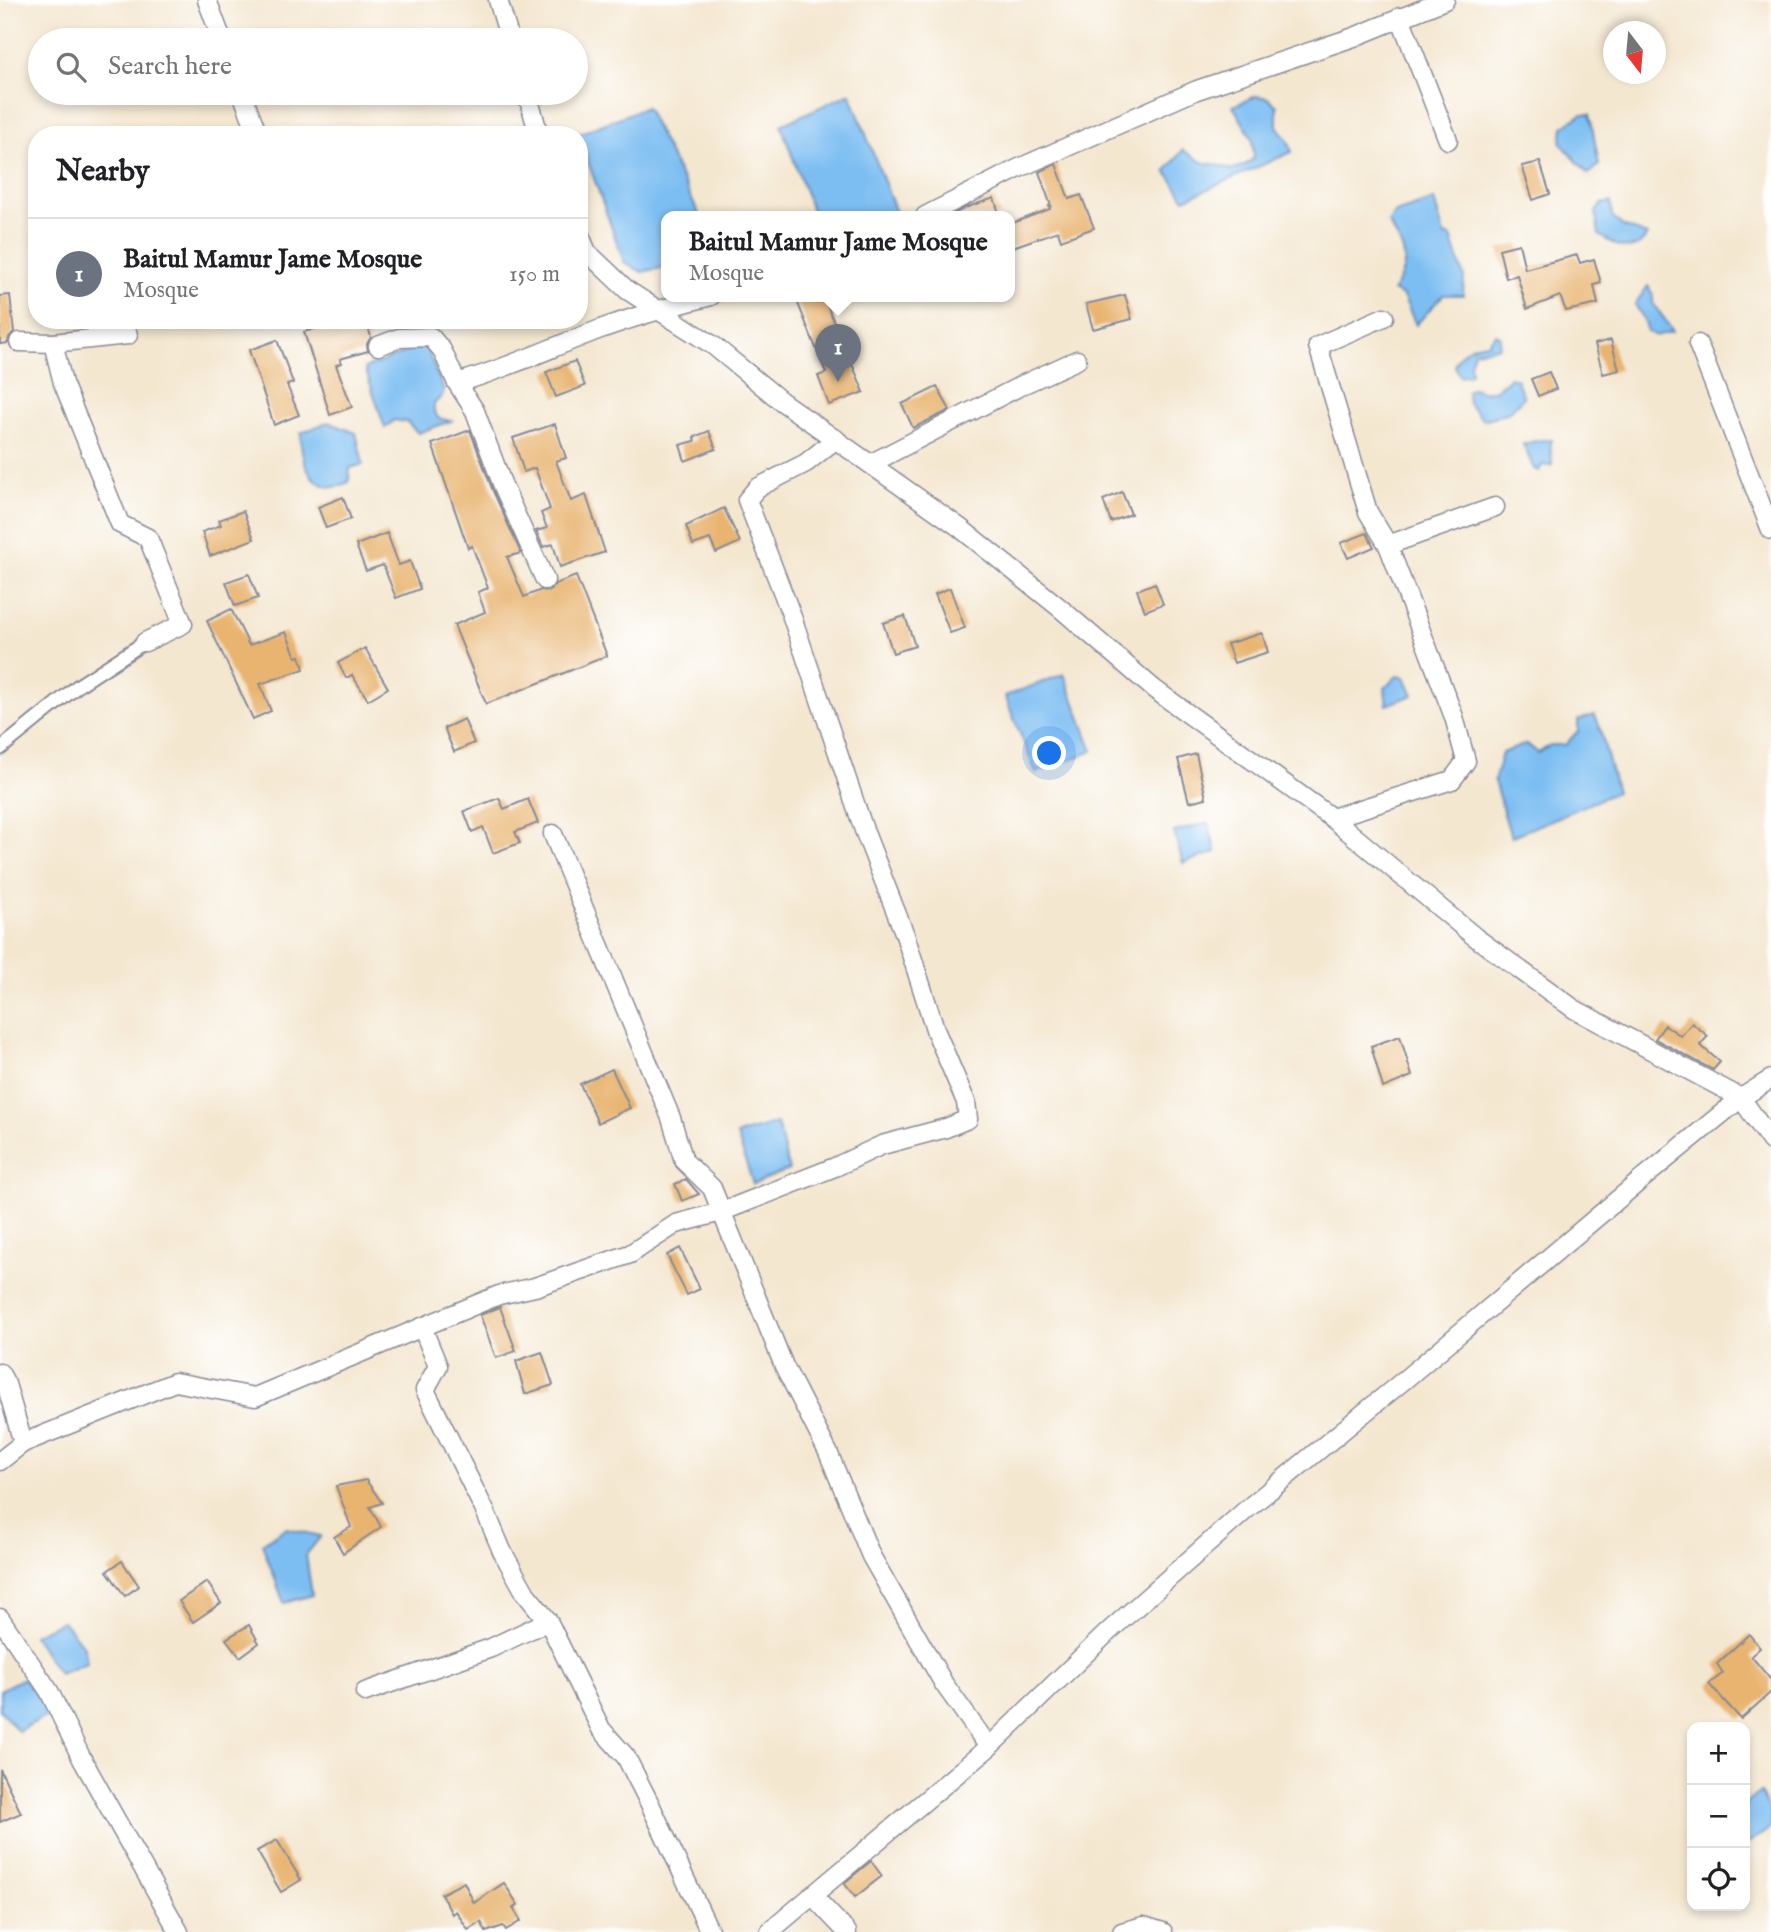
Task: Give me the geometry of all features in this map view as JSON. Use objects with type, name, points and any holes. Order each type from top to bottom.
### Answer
[{"type":"street","points":[[207,0],[218,28]]},
{"type":"street","points":[[498,0],[506,28]]},
{"type":"street","points":[[935,211],[1019,168],[1197,90],[1354,37],[1445,0]]},
{"type":"street","points":[[1400,17],[1448,141]]},
{"type":"street","points":[[247,105],[255,126]]},
{"type":"street","points":[[530,105],[536,126]]},
{"type":"street","points":[[588,253],[627,290],[714,346],[780,401],[969,535],[1060,608],[1154,689],[1332,818],[1475,937],[1574,1009],[1741,1098],[1771,1141]]},
{"type":"street","points":[[457,383],[499,371],[596,330],[686,302]]},
{"type":"street","points":[[1332,818],[1452,780],[1466,761],[1454,717],[1388,545],[1367,512],[1318,346],[1384,317]]},
{"type":"street","points":[[19,342],[53,342],[128,335],[126,329]]},
{"type":"street","points":[[378,346],[399,338],[431,337],[442,350],[457,383],[475,411],[503,486],[545,580]]},
{"type":"street","points":[[0,748],[79,685],[145,642],[183,624],[148,538],[120,524],[63,383],[53,342]]},
{"type":"street","points":[[1698,344],[1771,530]]},
{"type":"street","points":[[870,464],[1024,384],[1077,360]]},
{"type":"street","points":[[0,1461],[23,1443],[175,1382],[255,1397],[499,1295],[535,1287],[630,1254],[676,1224],[721,1213],[882,1145],[946,1128],[968,1119],[966,1102],[936,1032],[905,935],[864,830],[791,614],[747,500],[757,488],[806,463],[836,439]]},
{"type":"street","points":[[1388,545],[1495,507]]},
{"type":"street","points":[[553,834],[671,1118],[684,1161],[712,1188],[784,1366],[828,1452],[871,1556],[943,1684],[989,1747]]},
{"type":"street","points":[[769,1932],[989,1747],[1108,1632],[1247,1509],[1741,1098],[1771,1080]]},
{"type":"street","points":[[422,1327],[438,1366],[425,1390],[502,1551],[526,1594],[548,1621],[601,1729],[626,1757],[710,1932]]},
{"type":"street","points":[[0,1373],[6,1384],[23,1443]]},
{"type":"street","points":[[0,1618],[49,1691],[82,1759],[179,1932]]},
{"type":"street","points":[[365,1692],[491,1648],[548,1621]]},
{"type":"street","points":[[812,1895],[847,1932]]},
{"type":"street","points":[[1122,1932],[1144,1926],[1163,1932]]},
{"type":"water","points":[[850,93],[895,211],[812,211],[781,125]]},
{"type":"water","points":[[1256,96],[1268,98],[1277,106],[1277,126],[1292,152],[1185,199],[1166,171],[1183,150],[1202,162],[1231,170],[1254,158],[1252,138],[1233,106]]},
{"type":"water","points":[[646,107],[698,211],[661,211],[661,268],[642,272],[624,262],[588,162],[588,130]]},
{"type":"water","points":[[1582,114],[1590,114],[1599,165],[1588,174],[1561,143],[1563,127]]},
{"type":"water","points":[[1434,200],[1444,235],[1451,237],[1464,277],[1463,295],[1443,295],[1416,325],[1403,296],[1393,291],[1403,271],[1404,255],[1388,222],[1395,213]]},
{"type":"water","points":[[1611,202],[1612,217],[1623,226],[1647,235],[1637,246],[1618,246],[1599,235],[1596,212],[1602,204]]},
{"type":"water","points":[[1648,286],[1653,295],[1653,303],[1673,331],[1656,336],[1647,331],[1635,304]]},
{"type":"water","points":[[1495,334],[1500,336],[1499,347],[1474,351],[1470,364],[1471,374],[1460,376],[1454,365],[1460,355],[1472,347],[1488,343]]},
{"type":"water","points":[[425,345],[444,390],[434,404],[434,411],[438,418],[451,421],[418,433],[407,422],[394,420],[385,428],[365,368]]},
{"type":"water","points":[[1510,377],[1516,379],[1524,397],[1509,412],[1483,420],[1468,403],[1467,391],[1473,388],[1493,390]]},
{"type":"water","points":[[328,422],[356,433],[363,464],[350,468],[349,482],[334,487],[323,485],[316,480],[306,467],[302,450],[301,433]]},
{"type":"water","points":[[1552,440],[1552,466],[1542,465],[1539,471],[1534,469],[1523,444]]},
{"type":"water","points":[[1064,674],[1093,751],[1036,773],[1005,696]]},
{"type":"water","points":[[1397,676],[1405,677],[1413,695],[1387,705],[1385,688]]},
{"type":"water","points":[[1594,715],[1617,792],[1511,837],[1494,781],[1502,753],[1527,744],[1538,753],[1551,745],[1565,745],[1578,731],[1578,720]]},
{"type":"water","points":[[1208,823],[1216,852],[1183,863],[1174,832]]},
{"type":"water","points":[[777,1123],[789,1170],[753,1184],[737,1135]]},
{"type":"water","points":[[286,1528],[321,1536],[306,1555],[312,1595],[284,1603],[262,1544]]},
{"type":"water","points":[[63,1621],[84,1647],[87,1663],[59,1674],[33,1635]]},
{"type":"water","points":[[23,1678],[51,1714],[18,1731],[0,1710],[0,1690]]},
{"type":"water","points":[[1760,1792],[1771,1813],[1771,1828],[1750,1842],[1750,1800]]},
{"type":"building","points":[[1540,162],[1550,194],[1533,200],[1522,166]]},
{"type":"building","points":[[1056,164],[1069,199],[1081,195],[1094,228],[1061,240],[1058,231],[1015,246],[1015,222],[1050,209],[1051,206],[1039,172]]},
{"type":"building","points":[[994,198],[998,211],[959,211]]},
{"type":"building","points":[[1519,244],[1525,269],[1577,255],[1580,263],[1594,259],[1601,283],[1594,285],[1598,304],[1566,311],[1560,296],[1527,309],[1517,275],[1506,278],[1499,249]]},
{"type":"building","points":[[10,295],[14,332],[8,343],[0,344],[0,296]]},
{"type":"building","points":[[1125,295],[1132,319],[1093,329],[1086,304]]},
{"type":"building","points":[[797,302],[826,302],[864,392],[829,405],[818,376],[826,373]]},
{"type":"building","points":[[314,329],[369,329],[371,337],[367,344],[368,351],[340,359],[342,363],[336,365],[352,407],[330,415],[304,332]]},
{"type":"building","points":[[277,340],[293,383],[287,385],[299,415],[274,425],[249,350]]},
{"type":"building","points":[[1611,340],[1619,370],[1603,374],[1595,344]]},
{"type":"building","points":[[575,361],[585,386],[556,397],[546,372]]},
{"type":"building","points":[[1549,372],[1556,389],[1538,396],[1531,379]]},
{"type":"building","points":[[937,387],[950,410],[913,428],[902,404]]},
{"type":"building","points":[[555,424],[566,458],[556,461],[571,501],[586,495],[605,552],[560,567],[553,544],[543,547],[536,531],[547,528],[541,513],[550,509],[535,468],[524,472],[513,438]]},
{"type":"building","points":[[470,430],[493,491],[521,553],[507,557],[524,597],[541,590],[549,591],[555,584],[576,576],[607,656],[486,704],[454,625],[485,612],[478,592],[488,588],[472,546],[468,548],[432,444]]},
{"type":"building","points":[[709,431],[716,449],[685,461],[680,445],[695,441],[694,437]]},
{"type":"building","points":[[1122,492],[1131,514],[1111,522],[1103,500]]},
{"type":"building","points":[[343,497],[351,519],[326,528],[318,507]]},
{"type":"building","points":[[724,508],[740,542],[716,553],[710,539],[693,545],[686,526]]},
{"type":"building","points":[[243,511],[254,539],[210,556],[202,532],[221,525],[219,520]]},
{"type":"building","points":[[387,533],[399,565],[410,561],[420,589],[396,598],[383,565],[366,571],[356,545]]},
{"type":"building","points":[[1367,533],[1374,547],[1348,558],[1341,543]]},
{"type":"building","points":[[249,574],[258,598],[235,606],[226,582]]},
{"type":"building","points":[[1155,583],[1163,604],[1145,611],[1137,590]]},
{"type":"building","points":[[950,588],[965,628],[950,633],[935,594]]},
{"type":"building","points":[[231,609],[249,645],[286,632],[304,669],[260,684],[271,711],[253,719],[207,621]]},
{"type":"building","points":[[905,616],[915,646],[893,653],[883,623]]},
{"type":"building","points":[[1262,633],[1268,652],[1234,663],[1227,644]]},
{"type":"building","points":[[365,648],[388,688],[368,700],[352,675],[346,678],[338,663]]},
{"type":"building","points":[[464,719],[474,743],[454,752],[444,728]]},
{"type":"building","points":[[1196,754],[1206,798],[1189,802],[1178,759]]},
{"type":"building","points":[[499,798],[504,809],[528,799],[538,823],[515,832],[520,843],[493,853],[483,827],[472,832],[464,811]]},
{"type":"building","points":[[1692,1023],[1708,1036],[1700,1045],[1720,1062],[1713,1070],[1655,1039],[1665,1025],[1681,1036]]},
{"type":"building","points":[[1400,1036],[1412,1076],[1383,1088],[1371,1046]]},
{"type":"building","points":[[612,1069],[630,1108],[598,1123],[580,1084]]},
{"type":"building","points":[[686,1179],[699,1194],[682,1201],[675,1184]]},
{"type":"building","points":[[680,1248],[700,1289],[687,1295],[667,1255]]},
{"type":"building","points":[[500,1307],[516,1351],[496,1358],[480,1315]]},
{"type":"building","points":[[542,1352],[553,1385],[525,1394],[516,1361]]},
{"type":"building","points":[[366,1480],[382,1503],[370,1507],[381,1527],[343,1553],[334,1537],[351,1527],[336,1486]]},
{"type":"building","points":[[122,1561],[139,1586],[125,1596],[107,1571]]},
{"type":"building","points":[[207,1582],[221,1603],[193,1622],[179,1601]]},
{"type":"building","points":[[249,1625],[259,1643],[240,1657],[226,1639]]},
{"type":"building","points":[[1749,1634],[1760,1648],[1751,1656],[1771,1680],[1771,1692],[1741,1719],[1709,1684],[1723,1673],[1717,1664]]},
{"type":"building","points":[[0,1769],[21,1813],[0,1822]]},
{"type":"building","points":[[277,1840],[301,1880],[281,1892],[257,1851]]},
{"type":"building","points":[[871,1861],[882,1876],[855,1897],[844,1883]]},
{"type":"building","points":[[464,1882],[474,1903],[504,1883],[518,1905],[513,1908],[521,1921],[506,1930],[503,1926],[486,1932],[481,1922],[468,1930],[456,1911],[452,1914],[441,1894]]},
{"type":"place","name":"Baitul Mamur Jame Mosque","points":[[838,382]]}]
